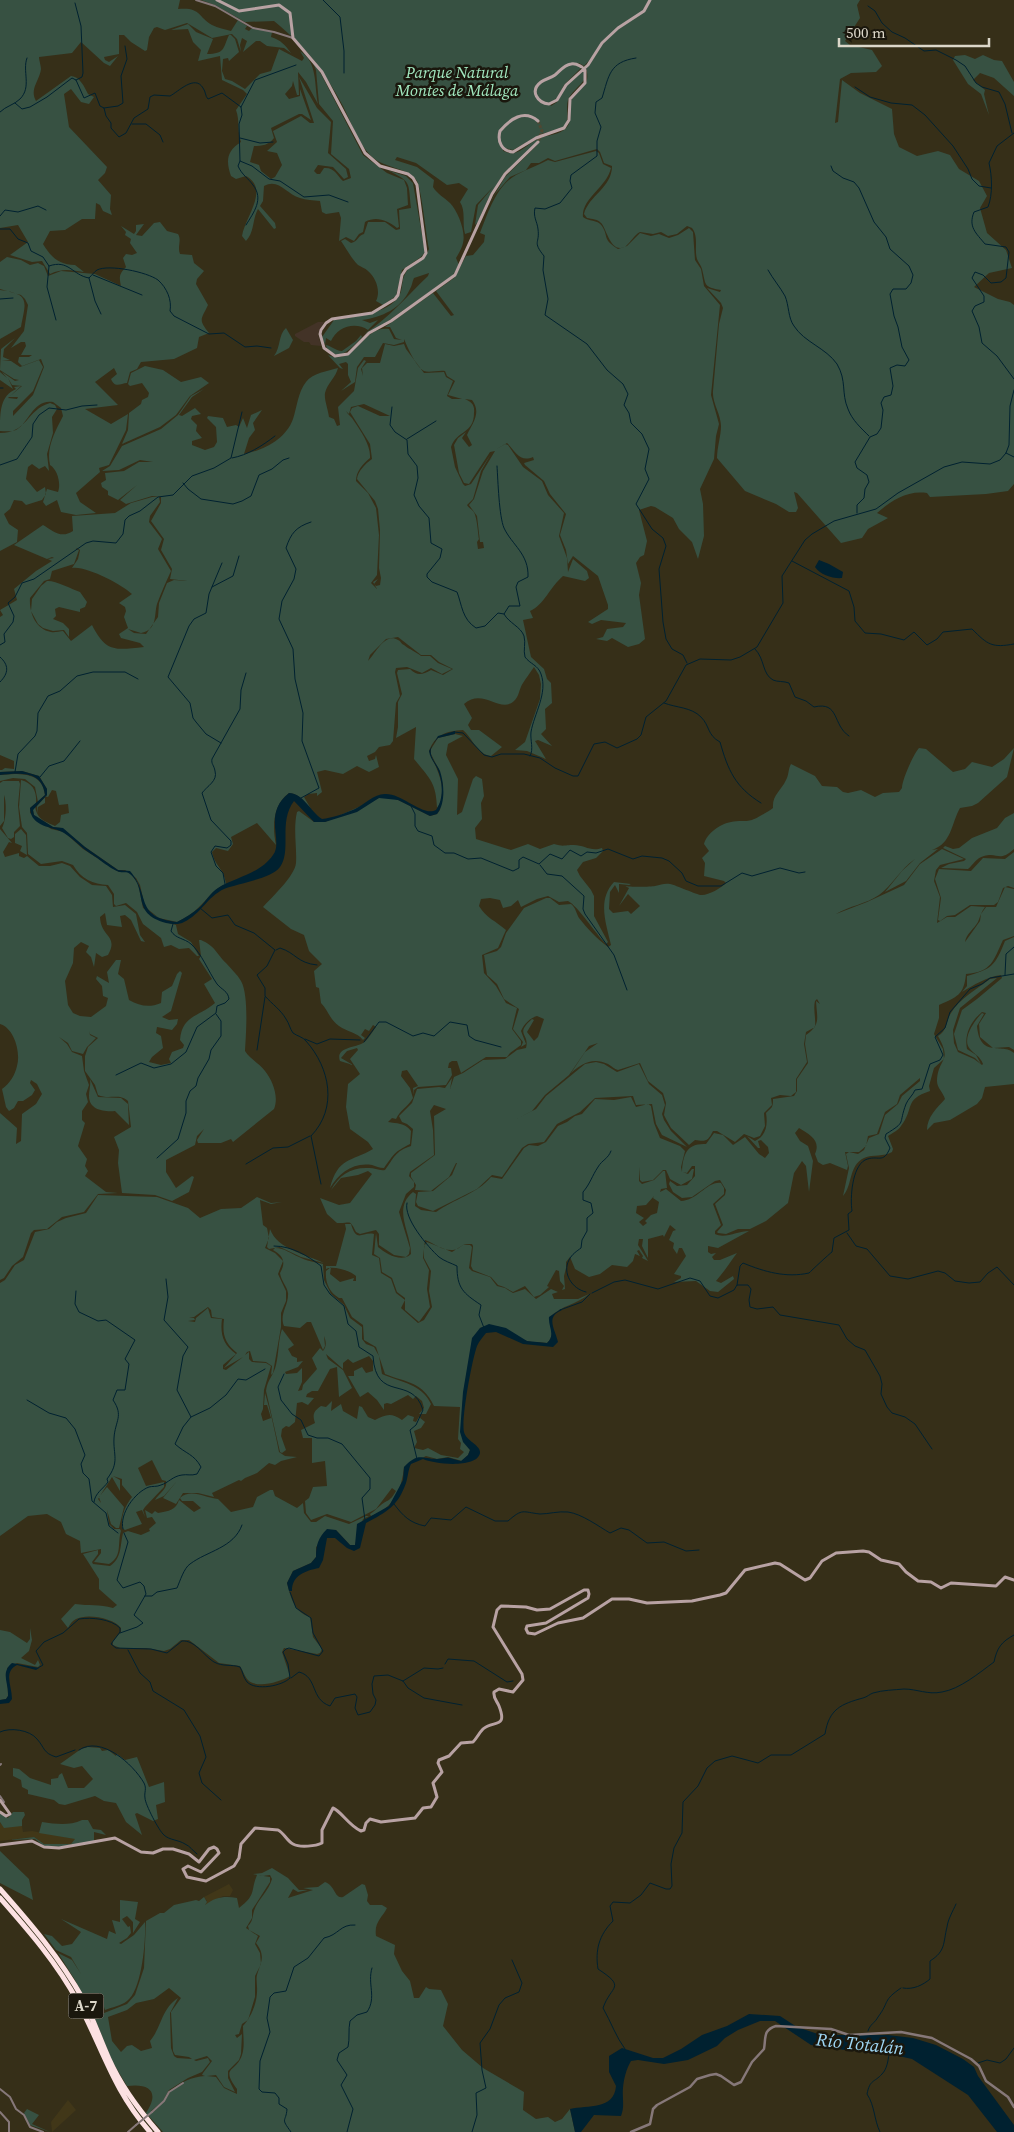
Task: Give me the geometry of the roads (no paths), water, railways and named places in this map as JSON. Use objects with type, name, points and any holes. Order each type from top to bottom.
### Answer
[{"type":"highway","name":"A-7","points":[[0,1888],[44,1939],[64,1968],[92,2018],[119,2078],[134,2102],[158,2132]]},
{"type":"highway","name":"A-7","points":[[0,1898],[31,1933],[62,1974],[88,2022],[113,2079],[129,2106],[150,2132]]},
{"type":"main road","points":[[217,0],[239,12],[279,5],[290,13],[293,38],[322,72],[365,153],[380,166],[408,174],[413,178],[416,185],[426,248],[422,258],[406,269],[402,275],[398,295],[395,299],[372,313],[332,319],[326,323],[320,330],[321,344],[328,352],[341,356],[351,351],[369,333],[392,322],[455,275],[492,194],[505,174],[538,142]]},
{"type":"main road","points":[[538,121],[529,116],[515,117],[500,131],[500,144],[505,149],[513,152],[536,138],[564,128],[569,120],[570,99],[585,83],[584,68],[576,64],[568,65],[554,76],[540,83],[536,90],[537,98],[549,104],[557,100],[566,85],[588,65],[602,43],[644,10],[650,0]]},
{"type":"main road","points":[[0,1845],[32,1841],[44,1847],[59,1848],[115,1838],[141,1852],[153,1853],[163,1849],[173,1849],[189,1854],[199,1862],[209,1849],[216,1848],[218,1851],[217,1856],[201,1872],[188,1866],[184,1869],[187,1877],[206,1882],[234,1866],[239,1858],[241,1844],[255,1828],[278,1830],[293,1845],[311,1846],[322,1843],[322,1830],[333,1808],[338,1810],[348,1823],[361,1832],[370,1819],[381,1822],[415,1818],[421,1810],[431,1807],[436,1799],[433,1783],[442,1772],[438,1763],[439,1760],[448,1756],[459,1744],[473,1742],[482,1730],[500,1722],[499,1704],[494,1696],[494,1692],[499,1689],[513,1692],[523,1680],[522,1674],[493,1627],[497,1610],[502,1606],[544,1610],[555,1607],[584,1590],[589,1592],[589,1596],[583,1601],[548,1622],[527,1626],[528,1633],[535,1634],[558,1623],[583,1618],[612,1599],[629,1599],[647,1603],[692,1601],[720,1595],[726,1593],[746,1570],[775,1563],[805,1580],[810,1578],[822,1561],[836,1553],[863,1551],[869,1552],[881,1560],[899,1564],[918,1581],[931,1582],[941,1588],[951,1583],[996,1586],[1005,1577],[1014,1580]]},
{"type":"main road","points":[[0,1812],[6,1816],[10,1814],[2,1802]]},
{"type":"street","points":[[196,0],[215,6],[253,28],[293,38]]},
{"type":"street","points":[[0,1796],[4,1802],[2,1802]]},
{"type":"street","points":[[631,2132],[650,2124],[653,2109],[657,2105],[690,2087],[697,2079],[716,2074],[734,2085],[741,2082],[752,2062],[764,2049],[765,2034],[769,2029],[785,2027],[831,2029],[849,2035],[901,2032],[932,2038],[971,2059],[979,2066],[986,2081],[1008,2097],[1014,2106]]},
{"type":"street","points":[[128,2132],[164,2101],[169,2092],[182,2083]]},
{"type":"street","points":[[0,2089],[8,2094],[16,2109],[24,2115],[30,2127],[44,2132]]},
{"type":"street","points":[[0,2112],[9,2122],[9,2132]]},
{"type":"water","points":[[819,560],[843,572],[842,578],[831,577],[820,572],[815,567]]},
{"type":"water","points":[[455,731],[455,734],[438,738],[433,744],[438,736]]},
{"type":"water","points":[[433,745],[431,755],[440,771],[443,787],[442,804],[437,814],[430,816],[398,800],[379,798],[357,812],[325,822],[314,822],[294,801],[289,809],[287,818],[283,860],[276,871],[262,878],[218,892],[190,919],[182,923],[166,923],[155,919],[144,907],[136,880],[149,910],[154,915],[163,919],[177,922],[200,907],[218,888],[261,867],[273,855],[276,849],[275,818],[281,801],[289,793],[299,796],[322,819],[351,811],[382,794],[399,797],[425,810],[436,810],[439,806],[442,790],[439,773],[429,751]]},
{"type":"water","points":[[22,771],[39,776],[47,789],[47,795],[33,810],[34,815],[53,827],[63,828],[85,847],[118,870],[130,871],[136,880],[130,874],[114,869],[87,852],[64,833],[38,823],[34,819],[30,808],[45,795],[43,787],[34,777],[22,774],[0,775],[0,772]]},
{"type":"water","points":[[561,1309],[552,1320],[558,1342],[553,1347],[523,1344],[496,1332],[486,1333],[478,1344],[472,1364],[463,1425],[467,1438],[480,1450],[477,1458],[454,1464],[423,1459],[411,1464],[403,1491],[395,1503],[386,1512],[366,1523],[360,1548],[354,1551],[335,1538],[327,1538],[323,1560],[319,1568],[297,1577],[292,1591],[289,1591],[287,1583],[293,1571],[311,1563],[316,1557],[318,1542],[321,1535],[327,1529],[336,1530],[350,1545],[355,1545],[357,1524],[389,1506],[403,1480],[404,1467],[409,1462],[420,1457],[448,1458],[461,1461],[468,1455],[470,1450],[463,1442],[460,1432],[463,1392],[472,1338],[480,1328],[489,1324],[506,1328],[527,1341],[547,1343],[551,1337],[549,1317]]},
{"type":"water","points":[[12,1663],[39,1668],[36,1670],[17,1665],[13,1668],[9,1675],[12,1699],[9,1703],[0,1704],[0,1700],[6,1699],[8,1696],[6,1671]]},
{"type":"water","name":"Río Totalán","points":[[749,2014],[780,2016],[797,2027],[821,2035],[888,2035],[913,2038],[936,2045],[974,2067],[978,2076],[1014,2125],[1014,2132],[997,2132],[968,2095],[912,2059],[876,2051],[845,2050],[811,2045],[775,2021],[760,2021],[738,2030],[725,2038],[717,2046],[688,2060],[664,2064],[638,2060],[631,2061],[624,2081],[621,2116],[594,2115],[581,2132],[575,2132],[570,2109],[605,2103],[614,2094],[616,2086],[609,2072],[609,2056],[622,2048],[653,2058],[663,2058],[702,2035],[727,2026]]},
{"type":"waterway","points":[[323,0],[340,17],[344,51],[344,73]]},
{"type":"waterway","points":[[75,3],[81,26],[83,73],[82,77],[76,80]]},
{"type":"waterway","points":[[868,6],[875,11],[882,23],[892,32],[924,51],[936,50],[956,60],[965,66],[976,83],[982,87],[999,92],[1005,104],[1012,133]]},
{"type":"waterway","points":[[104,108],[118,106],[123,103],[121,76],[127,59],[125,46]]},
{"type":"waterway","points":[[0,112],[18,101],[24,94],[27,58]]},
{"type":"waterway","points":[[636,58],[627,60],[615,67],[609,77],[602,98],[596,102],[595,113],[601,127],[597,141],[597,156],[571,175],[572,188],[560,203],[545,209],[535,208],[534,214],[538,229],[537,245],[544,256],[543,270],[548,299],[545,315],[587,344],[607,370],[623,384],[628,394],[624,405],[629,413],[631,423],[642,434],[649,449],[645,469],[649,479],[636,504],[652,529],[663,538],[666,546],[659,569],[666,639],[672,649],[683,655],[687,663]]},
{"type":"waterway","points":[[241,107],[255,80],[296,65]]},
{"type":"waterway","points":[[15,103],[22,109],[30,107],[72,78],[76,80],[84,98],[95,93],[100,106],[104,108],[106,116],[111,123],[111,128],[119,137],[126,133],[134,118],[148,109],[150,97],[154,95],[170,96],[191,83],[200,84],[208,99],[222,93],[241,107],[242,115],[239,124],[240,161],[252,166],[269,179],[280,181],[304,197],[329,195],[348,202]]},
{"type":"waterway","points":[[855,87],[870,97],[891,103],[912,105],[925,115],[953,146],[968,169],[972,179],[979,186],[991,188]]},
{"type":"waterway","points":[[132,124],[146,124],[160,135],[163,142]]},
{"type":"waterway","points":[[1014,133],[997,146],[989,163],[991,196],[988,207],[974,212],[972,217],[972,226],[985,244],[1006,247],[1009,252],[1006,278],[1001,282],[991,283],[983,275],[975,272],[972,278],[984,296],[984,302],[975,306],[972,311],[979,327],[982,343],[997,356],[1014,379]]},
{"type":"waterway","points":[[240,138],[260,143],[273,142]]},
{"type":"waterway","points":[[240,161],[238,166],[253,185],[258,195],[257,205],[246,225]]},
{"type":"waterway","points":[[831,166],[833,171],[843,178],[854,182],[859,188],[874,222],[886,237],[890,249],[909,266],[913,275],[911,283],[906,289],[893,289],[890,294],[902,347],[909,360],[905,366],[897,365],[890,368],[893,386],[891,395],[884,397],[881,403],[883,410],[881,428],[877,434],[870,437],[855,462],[857,468],[867,475],[869,482],[865,489],[864,498],[857,505],[857,513]]},
{"type":"waterway","points":[[0,216],[5,210],[18,212],[38,206],[46,210]]},
{"type":"waterway","points":[[0,229],[10,229],[18,239],[28,243],[31,251],[43,257],[49,266],[47,287],[56,320]]},
{"type":"waterway","points":[[49,266],[61,264],[89,278],[97,270],[103,268],[119,268],[146,274],[158,280],[164,287],[168,294],[170,311],[174,316],[209,334],[224,333],[245,347],[271,348]]},
{"type":"waterway","points":[[768,270],[785,296],[791,319],[798,332],[837,364],[842,376],[846,403],[850,413],[857,424],[869,436]]},
{"type":"waterway","points":[[93,275],[142,295]]},
{"type":"waterway","points":[[89,278],[95,301],[101,314]]},
{"type":"waterway","points":[[0,299],[13,298]]},
{"type":"waterway","points":[[454,732],[463,733],[484,755],[492,757],[501,754],[524,754],[540,758],[555,768],[573,776],[578,776],[594,744],[605,742],[617,748],[637,739],[641,735],[646,717],[666,701],[686,665],[700,659],[731,660],[757,647],[783,603],[782,576],[805,540],[812,534],[834,521],[876,509],[898,493],[944,467],[962,462],[990,464],[1000,460],[1006,453],[1009,445],[1010,406],[1014,390]]},
{"type":"waterway","points":[[0,465],[17,459],[32,437],[33,424],[39,415],[49,408],[66,410],[97,405]]},
{"type":"waterway","points":[[392,407],[390,425],[395,432],[407,440],[408,454],[417,466],[418,478],[414,495],[419,506],[429,518],[431,543],[442,549],[440,558],[427,574],[427,577],[432,582],[457,592],[465,616],[476,628],[485,626],[498,613],[504,614]]},
{"type":"waterway","points":[[0,645],[5,642],[4,634],[13,622],[14,616],[8,603],[15,597],[22,583],[34,579],[86,543],[93,541],[116,543],[123,534],[125,520],[129,516],[140,511],[158,497],[173,495],[192,476],[214,468],[231,458],[242,412]]},
{"type":"waterway","points":[[407,439],[436,421]]},
{"type":"waterway","points":[[232,458],[255,450],[275,436]]},
{"type":"waterway","points":[[1006,453],[1014,457]]},
{"type":"waterway","points":[[183,483],[201,499],[233,504],[251,496],[259,475],[289,458]]},
{"type":"waterway","points":[[497,466],[502,523],[507,534],[523,556],[528,569],[528,577],[518,582],[516,587],[520,606],[509,606],[504,614],[522,633],[525,639],[525,657],[538,669],[543,681],[542,696],[531,732],[532,750],[530,756]]},
{"type":"waterway","points":[[301,798],[319,788],[302,741],[303,713],[295,679],[293,649],[279,619],[282,601],[294,579],[296,569],[286,548],[295,531],[311,522]]},
{"type":"waterway","points":[[212,587],[233,576],[239,556]]},
{"type":"waterway","points":[[792,561],[849,591],[854,607],[855,621],[865,633],[881,634],[904,640],[914,632],[927,645],[937,639],[943,632],[972,629],[982,639],[991,644],[1000,646],[1014,644]]},
{"type":"waterway","points":[[221,743],[206,734],[196,722],[193,718],[190,703],[168,677],[189,626],[194,619],[206,613],[209,594],[222,563]]},
{"type":"waterway","points":[[755,649],[769,677],[775,681],[789,683],[795,697],[806,701],[814,707],[828,707],[849,736]]},
{"type":"waterway","points":[[0,657],[7,669],[0,682]]},
{"type":"waterway","points":[[15,772],[18,754],[35,736],[38,713],[48,696],[60,691],[77,676],[93,672],[125,672],[138,679]]},
{"type":"waterway","points":[[225,884],[223,873],[216,866],[211,852],[215,846],[227,848],[231,845],[231,841],[211,820],[202,793],[215,778],[212,759],[240,709],[241,690],[246,673]]},
{"type":"waterway","points":[[664,703],[688,709],[701,717],[713,736],[720,742],[734,777],[745,791],[761,803]]},
{"type":"waterway","points":[[40,777],[49,766],[64,761],[80,741]]},
{"type":"waterway","points":[[411,806],[415,814],[415,826],[418,831],[432,836],[434,845],[445,853],[454,853],[468,859],[481,858],[513,871],[519,868],[519,860],[523,857],[539,864],[550,854],[562,859],[570,850],[581,856],[587,852],[596,853],[608,849],[633,859],[642,856],[662,858],[669,861],[682,873],[686,881],[698,886],[721,886],[742,873],[752,876],[780,868],[799,873],[805,872]]},
{"type":"waterway","points":[[540,865],[547,874],[562,876],[584,896],[583,909],[585,914],[614,955],[627,990]]},
{"type":"waterway","points":[[200,908],[212,918],[228,915],[235,925],[254,933],[275,950],[267,966],[257,975],[265,988],[265,996],[284,1016],[293,1033],[305,1040],[314,1052],[321,1063],[328,1088],[328,1101],[325,1113],[320,1125],[311,1136],[321,1184]]},
{"type":"waterway","points":[[116,1075],[141,1063],[154,1068],[171,1064],[186,1052],[197,1027],[216,1013],[217,1006],[229,999],[226,992],[217,984],[195,948],[188,942],[175,936],[171,931],[173,924]]},
{"type":"waterway","points":[[1005,975],[1006,954],[1014,947]]},
{"type":"waterway","points":[[276,950],[280,948],[305,962],[317,965]]},
{"type":"waterway","points":[[737,1285],[740,1266],[743,1263],[776,1273],[792,1275],[809,1273],[832,1252],[834,1238],[849,1230],[848,1214],[852,1211],[851,1199],[857,1169],[865,1160],[882,1158],[890,1148],[885,1138],[886,1134],[901,1122],[906,1104],[915,1090],[922,1089],[930,1064],[940,1060],[943,1055],[935,1037],[945,1028],[950,1012],[970,989],[990,978],[1014,974]]},
{"type":"waterway","points":[[257,1050],[265,997]]},
{"type":"waterway","points":[[157,1158],[178,1139],[190,1091],[196,1086],[198,1078],[209,1059],[211,1050],[221,1036],[221,1021],[216,1014]]},
{"type":"waterway","points":[[364,1042],[379,1022],[386,1022],[413,1036],[423,1033],[434,1036],[450,1022],[467,1025],[469,1036],[475,1040],[501,1047]]},
{"type":"waterway","points":[[305,1039],[317,1044],[330,1039],[360,1040]]},
{"type":"waterway","points":[[246,1164],[273,1148],[288,1147],[310,1136]]},
{"type":"waterway","points":[[586,1292],[576,1288],[570,1280],[567,1265],[572,1256],[581,1248],[582,1240],[587,1231],[587,1218],[593,1213],[591,1203],[583,1200],[583,1192],[611,1151]]},
{"type":"waterway","points":[[407,1203],[412,1224],[423,1239],[439,1257],[457,1266],[458,1280],[462,1289],[481,1305],[479,1315],[484,1328]]},
{"type":"waterway","points":[[847,1233],[856,1246],[867,1249],[890,1276],[908,1279],[938,1271],[945,1273],[955,1281],[969,1283],[980,1282],[997,1267],[1014,1285]]},
{"type":"waterway","points":[[274,1246],[281,1246],[299,1252],[321,1266],[324,1285],[330,1294],[344,1306],[348,1324],[356,1331],[359,1347],[373,1356],[376,1371],[381,1380],[387,1385],[411,1393],[418,1399],[423,1410],[416,1425],[410,1430],[417,1459]]},
{"type":"waterway","points":[[592,1293],[614,1282],[625,1280],[658,1289],[690,1278],[700,1281],[710,1296],[718,1298],[734,1290],[737,1285],[748,1285],[751,1289],[750,1307],[757,1309],[773,1307],[780,1315],[839,1325],[847,1339],[855,1346],[865,1350],[880,1376],[882,1384],[881,1394],[887,1407],[892,1413],[905,1417],[915,1424],[932,1449]]},
{"type":"waterway","points":[[123,1529],[123,1517],[129,1504],[138,1494],[149,1487],[159,1486],[173,1478],[197,1474],[201,1467],[193,1457],[175,1444],[183,1427],[191,1417],[177,1390],[183,1356],[188,1347],[164,1320],[168,1297],[166,1279]]},
{"type":"waterway","points":[[76,1291],[75,1304],[79,1312],[98,1321],[106,1320],[135,1340],[125,1359],[129,1364],[125,1390],[117,1390],[113,1400],[118,1410],[114,1438],[115,1463],[107,1479],[108,1482],[94,1502]]},
{"type":"waterway","points":[[560,1310],[582,1302],[590,1294]]},
{"type":"waterway","points":[[191,1417],[210,1408],[226,1395],[238,1379],[246,1380],[265,1369]]},
{"type":"waterway","points":[[284,1374],[278,1387],[281,1400],[292,1414],[301,1420],[308,1435],[317,1438],[328,1438],[342,1444],[370,1478],[370,1489],[362,1498],[365,1520]]},
{"type":"waterway","points":[[27,1400],[49,1413],[66,1418],[75,1429],[85,1455],[81,1464],[83,1473],[89,1479],[92,1501],[106,1513],[109,1526],[118,1533]]},
{"type":"waterway","points":[[394,1504],[407,1518],[425,1526],[431,1518],[451,1520],[466,1507],[495,1521],[508,1521],[523,1512],[540,1514],[568,1512],[584,1518],[610,1533],[621,1528],[629,1530],[647,1543],[664,1542],[686,1551],[699,1550]]},
{"type":"waterway","points":[[145,1596],[152,1596],[157,1592],[177,1588],[188,1566],[227,1544],[238,1533],[242,1525]]},
{"type":"waterway","points":[[120,1633],[143,1623],[134,1615],[146,1594],[144,1586],[140,1582],[123,1588],[117,1580],[128,1542],[124,1533]]},
{"type":"waterway","points":[[38,1668],[43,1665],[36,1651],[44,1642],[63,1633],[79,1619],[90,1618],[106,1621],[120,1628],[120,1632],[111,1644],[116,1648],[151,1649],[167,1653],[182,1641],[187,1641],[195,1645],[214,1662],[240,1667],[247,1682],[251,1685],[262,1687],[275,1685],[290,1678],[288,1664],[283,1652],[286,1649],[289,1648],[319,1656],[323,1651],[313,1633],[311,1618],[296,1608],[290,1592]]},
{"type":"waterway","points":[[625,2049],[603,2008],[614,1984],[607,1975],[598,1969],[597,1955],[599,1943],[604,1932],[613,1921],[610,1906],[613,1902],[630,1903],[641,1895],[650,1883],[666,1889],[670,1889],[672,1886],[671,1864],[674,1848],[682,1833],[683,1802],[698,1786],[707,1768],[715,1761],[732,1756],[758,1763],[771,1755],[791,1755],[825,1734],[833,1713],[842,1705],[873,1693],[904,1689],[937,1693],[956,1688],[994,1662],[1000,1646],[1014,1635]]},
{"type":"waterway","points":[[128,1650],[140,1673],[150,1682],[153,1691],[184,1710],[200,1736],[206,1757],[199,1773],[202,1783],[221,1800]]},
{"type":"waterway","points":[[445,1664],[448,1659],[474,1661],[507,1682],[513,1681]]},
{"type":"waterway","points":[[403,1681],[424,1668],[443,1668]]},
{"type":"waterway","points":[[291,1678],[299,1672],[305,1675],[309,1678],[319,1698],[330,1706],[335,1698],[355,1694],[357,1697],[355,1708],[358,1715],[370,1712],[375,1705],[376,1700],[372,1684],[374,1676],[388,1675],[403,1681],[408,1688],[424,1698],[462,1705]]},
{"type":"waterway","points":[[0,1732],[14,1730],[30,1733],[46,1752],[56,1757],[75,1750]]},
{"type":"waterway","points":[[79,1750],[88,1746],[97,1746],[116,1754],[124,1760],[144,1783],[146,1801],[162,1833],[187,1845],[197,1854]]},
{"type":"waterway","points":[[903,1988],[918,1986],[930,1979],[930,1961],[941,1950],[948,1921],[956,1904]]},
{"type":"waterway","points":[[291,2132],[284,2120],[287,2109],[279,2104],[279,2098],[275,2093],[262,2092],[259,2089],[260,2061],[270,2032],[267,2018],[270,1997],[274,1993],[286,1991],[294,1967],[308,1958],[324,1938],[333,1935],[346,1926],[355,1925]]},
{"type":"waterway","points":[[472,2132],[477,2115],[476,2093],[486,2088],[482,2070],[480,2043],[490,2029],[499,2005],[505,1998],[519,1992],[522,1983],[512,1960]]},
{"type":"waterway","points":[[347,2132],[353,2109],[341,2085],[347,2075],[337,2060],[339,2053],[348,2047],[350,2021],[357,2015],[367,2012],[370,2006],[372,1968]]},
{"type":"waterway","name":"Río Totalán","points":[[868,2031],[889,1999],[901,1988]]},
{"type":"waterway","points":[[978,2063],[987,2060],[1000,2063],[1006,2059],[1014,2048]]},
{"type":"waterway","name":"Río Totalán","points":[[880,2132],[872,2103],[867,2094],[871,2083],[884,2072],[889,2054]]},
{"type":"tunnel","points":[[538,121],[542,131],[538,142]]},
{"type":"park label","name":"Parque Natural Montes de Málaga","points":[[457,81]]}]
